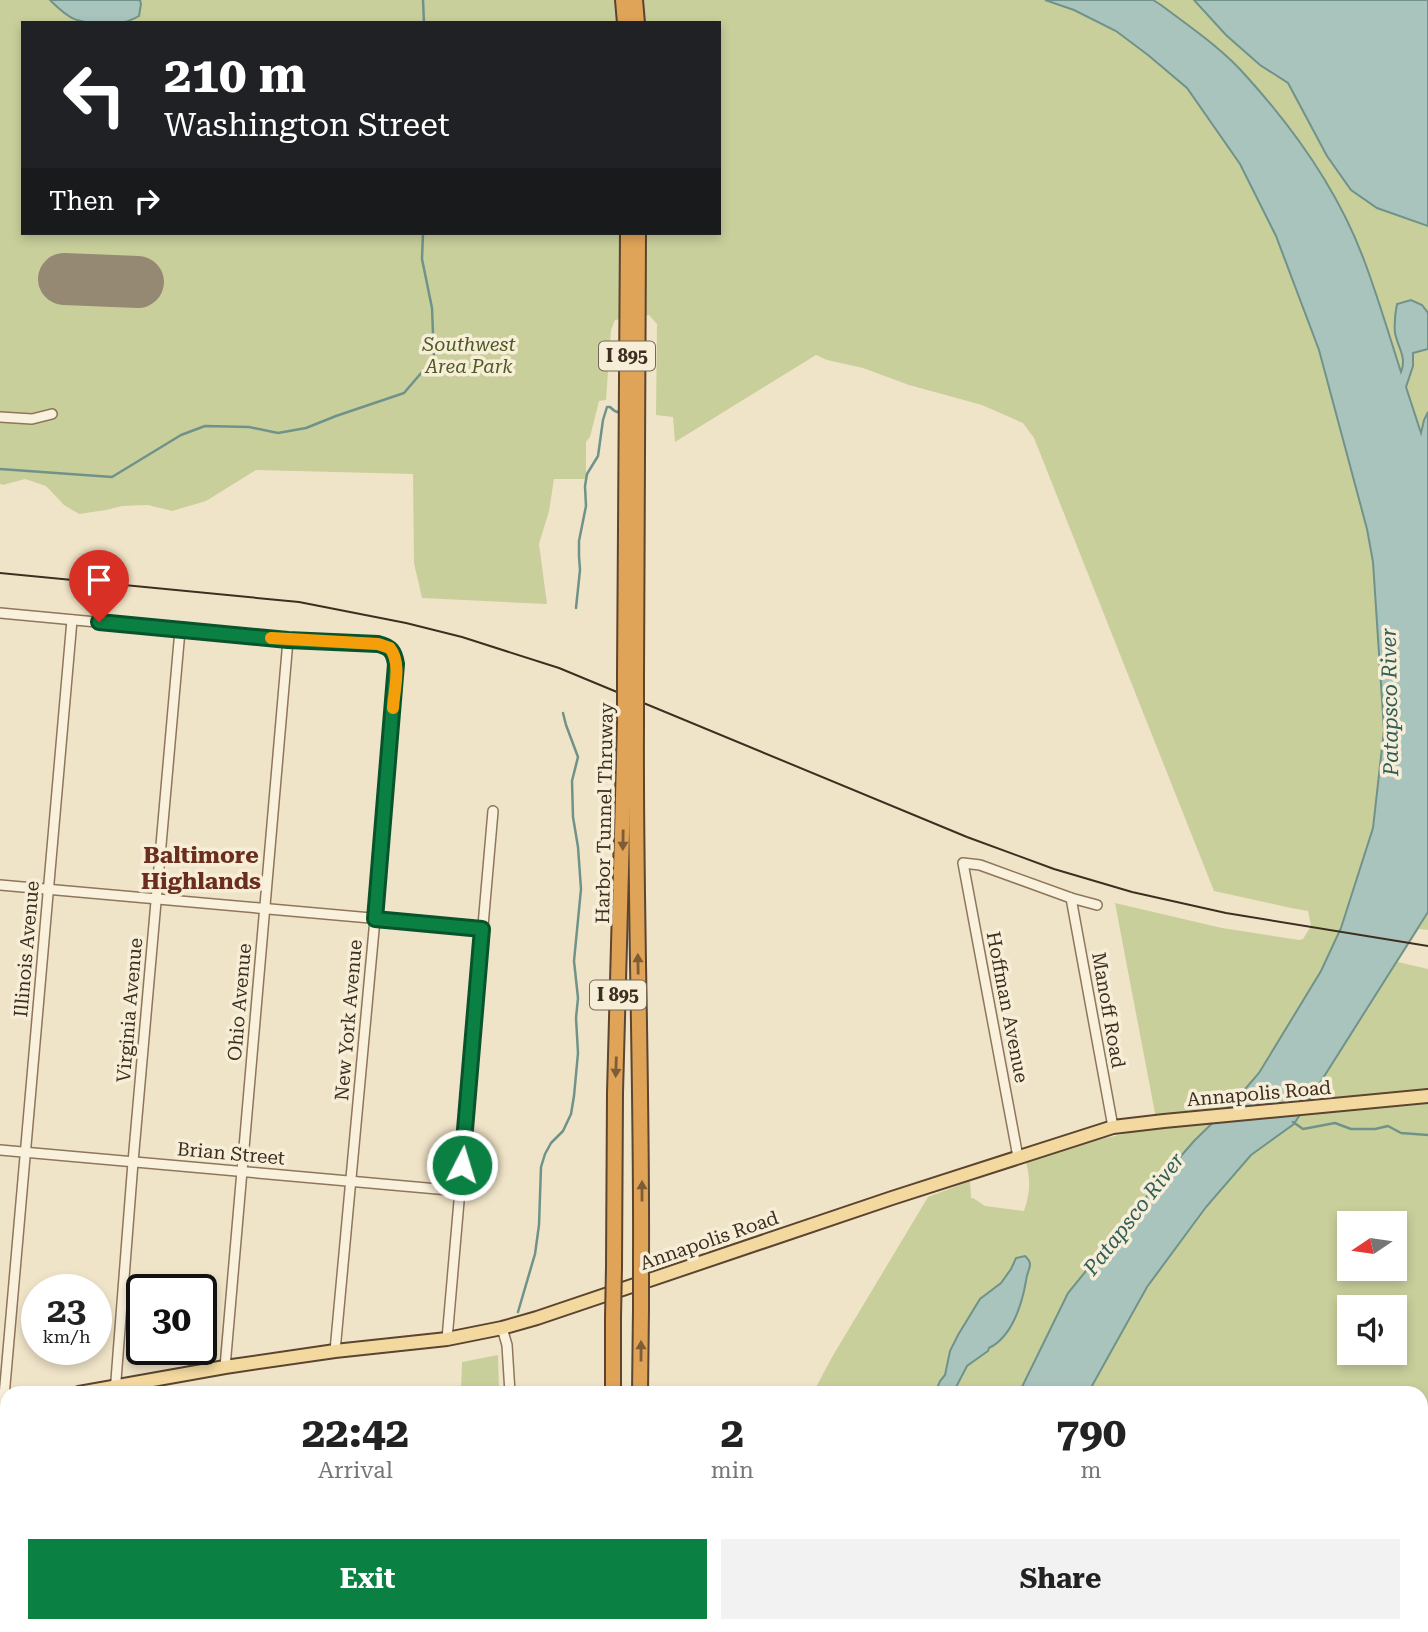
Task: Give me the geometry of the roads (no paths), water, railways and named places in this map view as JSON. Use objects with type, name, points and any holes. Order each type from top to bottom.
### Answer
[{"type":"highway","points":[[623,0],[625,21]]},
{"type":"highway","points":[[635,0],[637,21]]},
{"type":"highway","name":"Harbor Tunnel Thruway","points":[[628,235],[632,478]]},
{"type":"highway","name":"Harbor Tunnel Thruway","points":[[638,235],[632,478],[631,725],[642,1110],[640,1386]]},
{"type":"highway","name":"Harbor Tunnel Thruway","points":[[613,1386],[615,1082],[622,869],[631,725]]},
{"type":"main road","name":"Annapolis Road","points":[[134,1386],[225,1367],[335,1351],[447,1339],[502,1328],[1113,1127],[1428,1096]]},
{"type":"street","points":[[0,417],[32,419],[52,414]]},
{"type":"street","points":[[0,613],[288,640]]},
{"type":"street","name":"Illinois Avenue","points":[[5,1386],[72,620]]},
{"type":"street","name":"Virginia Avenue","points":[[115,1386],[180,630]]},
{"type":"street","name":"New York Avenue","points":[[288,640],[378,644],[393,651],[396,664],[335,1351]]},
{"type":"street","name":"Ohio Avenue","points":[[225,1367],[288,640]]},
{"type":"street","points":[[447,1339],[493,811]]},
{"type":"street","name":"Hoffman Avenue","points":[[1018,1157],[963,863],[980,865],[1071,898]]},
{"type":"street","points":[[0,885],[482,929]]},
{"type":"street","points":[[1071,898],[1097,905]]},
{"type":"street","name":"Manoff Road","points":[[1071,898],[1113,1127]]},
{"type":"street","name":"Brian Street","points":[[0,1150],[460,1191]]},
{"type":"street","points":[[502,1328],[507,1345],[510,1386]]},
{"type":"water","points":[[50,0],[140,0],[141,4],[139,16],[127,21],[81,21]]},
{"type":"water","name":"Patapsco River","points":[[1045,0],[1153,0],[1238,67],[1299,141],[1342,211],[1364,260],[1401,372],[1403,357],[1395,329],[1397,304],[1411,300],[1422,305],[1428,313],[1428,349],[1413,353],[1413,366],[1406,387],[1421,433],[1428,412],[1428,912],[1294,1124],[1251,1155],[1206,1207],[1147,1287],[1092,1386],[1022,1386],[1068,1293],[1161,1179],[1259,1073],[1321,971],[1341,928],[1373,828],[1384,730],[1373,562],[1367,529],[1319,350],[1276,236],[1240,164],[1187,88],[1116,31],[1074,10]]},
{"type":"water","points":[[1194,0],[1428,0],[1428,226],[1377,208],[1351,190],[1327,156],[1288,83],[1260,65],[1226,35]]},
{"type":"water","points":[[1025,1256],[1030,1267],[1022,1300],[1010,1328],[988,1351],[967,1366],[957,1386],[938,1386],[945,1375],[950,1351],[958,1335],[980,1299],[1001,1283],[1016,1258]]},
{"type":"waterway","points":[[423,0],[424,21]]},
{"type":"waterway","points":[[0,469],[112,477],[181,435],[205,426],[249,427],[278,433],[306,428],[404,393],[434,358],[432,308],[422,259],[423,235]]},
{"type":"waterway","points":[[576,608],[580,570],[579,541],[586,506],[587,474],[598,456],[607,407],[623,412]]},
{"type":"waterway","points":[[518,1312],[535,1254],[541,1167],[551,1143],[563,1131],[571,1114],[578,1053],[578,998],[574,961],[581,889],[572,781],[578,757],[563,713]]},
{"type":"waterway","points":[[1293,1122],[1303,1129],[1335,1123],[1351,1129],[1388,1126],[1401,1133],[1428,1135]]},
{"type":"tram line","points":[[0,573],[299,602],[462,637],[559,668],[967,837],[1054,869],[1132,892],[1226,913],[1428,946]]},
{"type":"district","name":"Baltimore Highlands","points":[[201,868]]},
{"type":"park label","name":"Southwest Area Park","points":[[469,355]]}]
